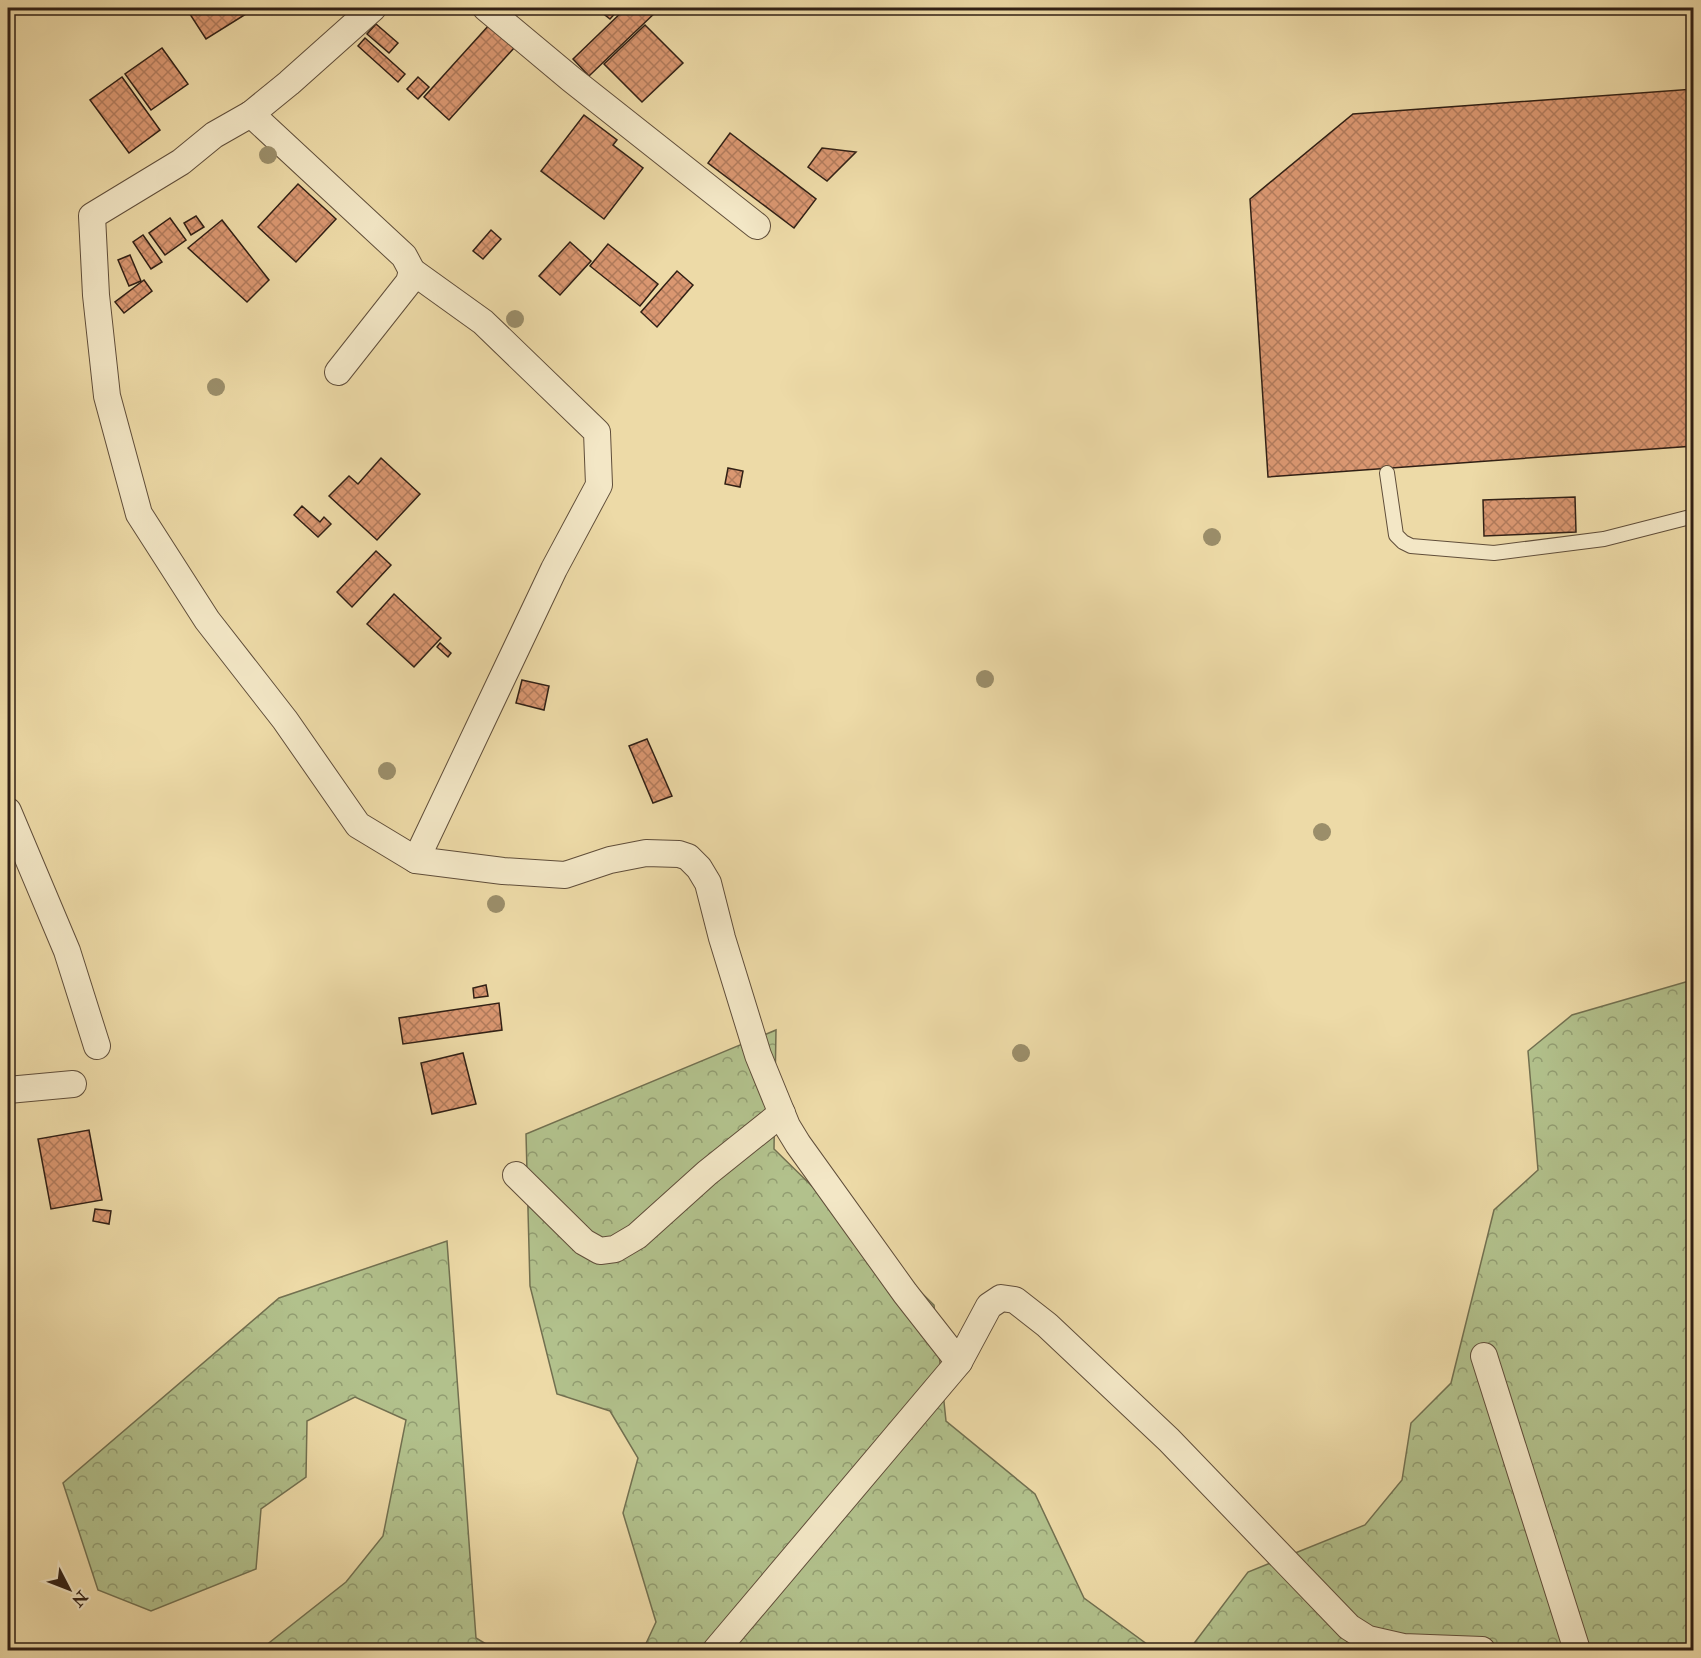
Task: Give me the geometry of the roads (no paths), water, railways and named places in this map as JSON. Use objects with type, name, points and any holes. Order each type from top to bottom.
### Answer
[{"type":"street","points":[[373,8],[251,114],[214,135],[181,162],[92,216],[96,295],[107,396],[139,514],[207,620],[285,720],[358,825],[416,860],[503,871],[565,875],[610,860],[646,853],[679,854],[688,857],[699,868],[708,883],[722,938],[758,1055],[782,1113],[798,1144],[905,1293],[959,1362]]},
{"type":"street","points":[[486,8],[571,79],[757,226]]},
{"type":"street","points":[[251,114],[404,256],[412,271],[483,322],[597,432],[599,485],[549,579],[416,860]]},
{"type":"street","points":[[338,372],[409,282],[412,271]]},
{"type":"street","points":[[8,811],[67,951],[97,1046]]},
{"type":"street","points":[[8,1090],[73,1084]]},
{"type":"street","points":[[516,1175],[584,1242],[600,1251],[615,1248],[637,1236],[707,1173],[782,1113]]},
{"type":"street","points":[[716,1650],[959,1362],[989,1306],[1001,1298],[1015,1300],[1047,1325],[1169,1440],[1349,1627],[1368,1639],[1403,1647],[1479,1650]]},
{"type":"street","points":[[1484,1356],[1577,1650]]},
{"type":"lane","points":[[1388,473],[1395,535],[1411,546],[1494,554],[1604,539],[1694,516]]}]
